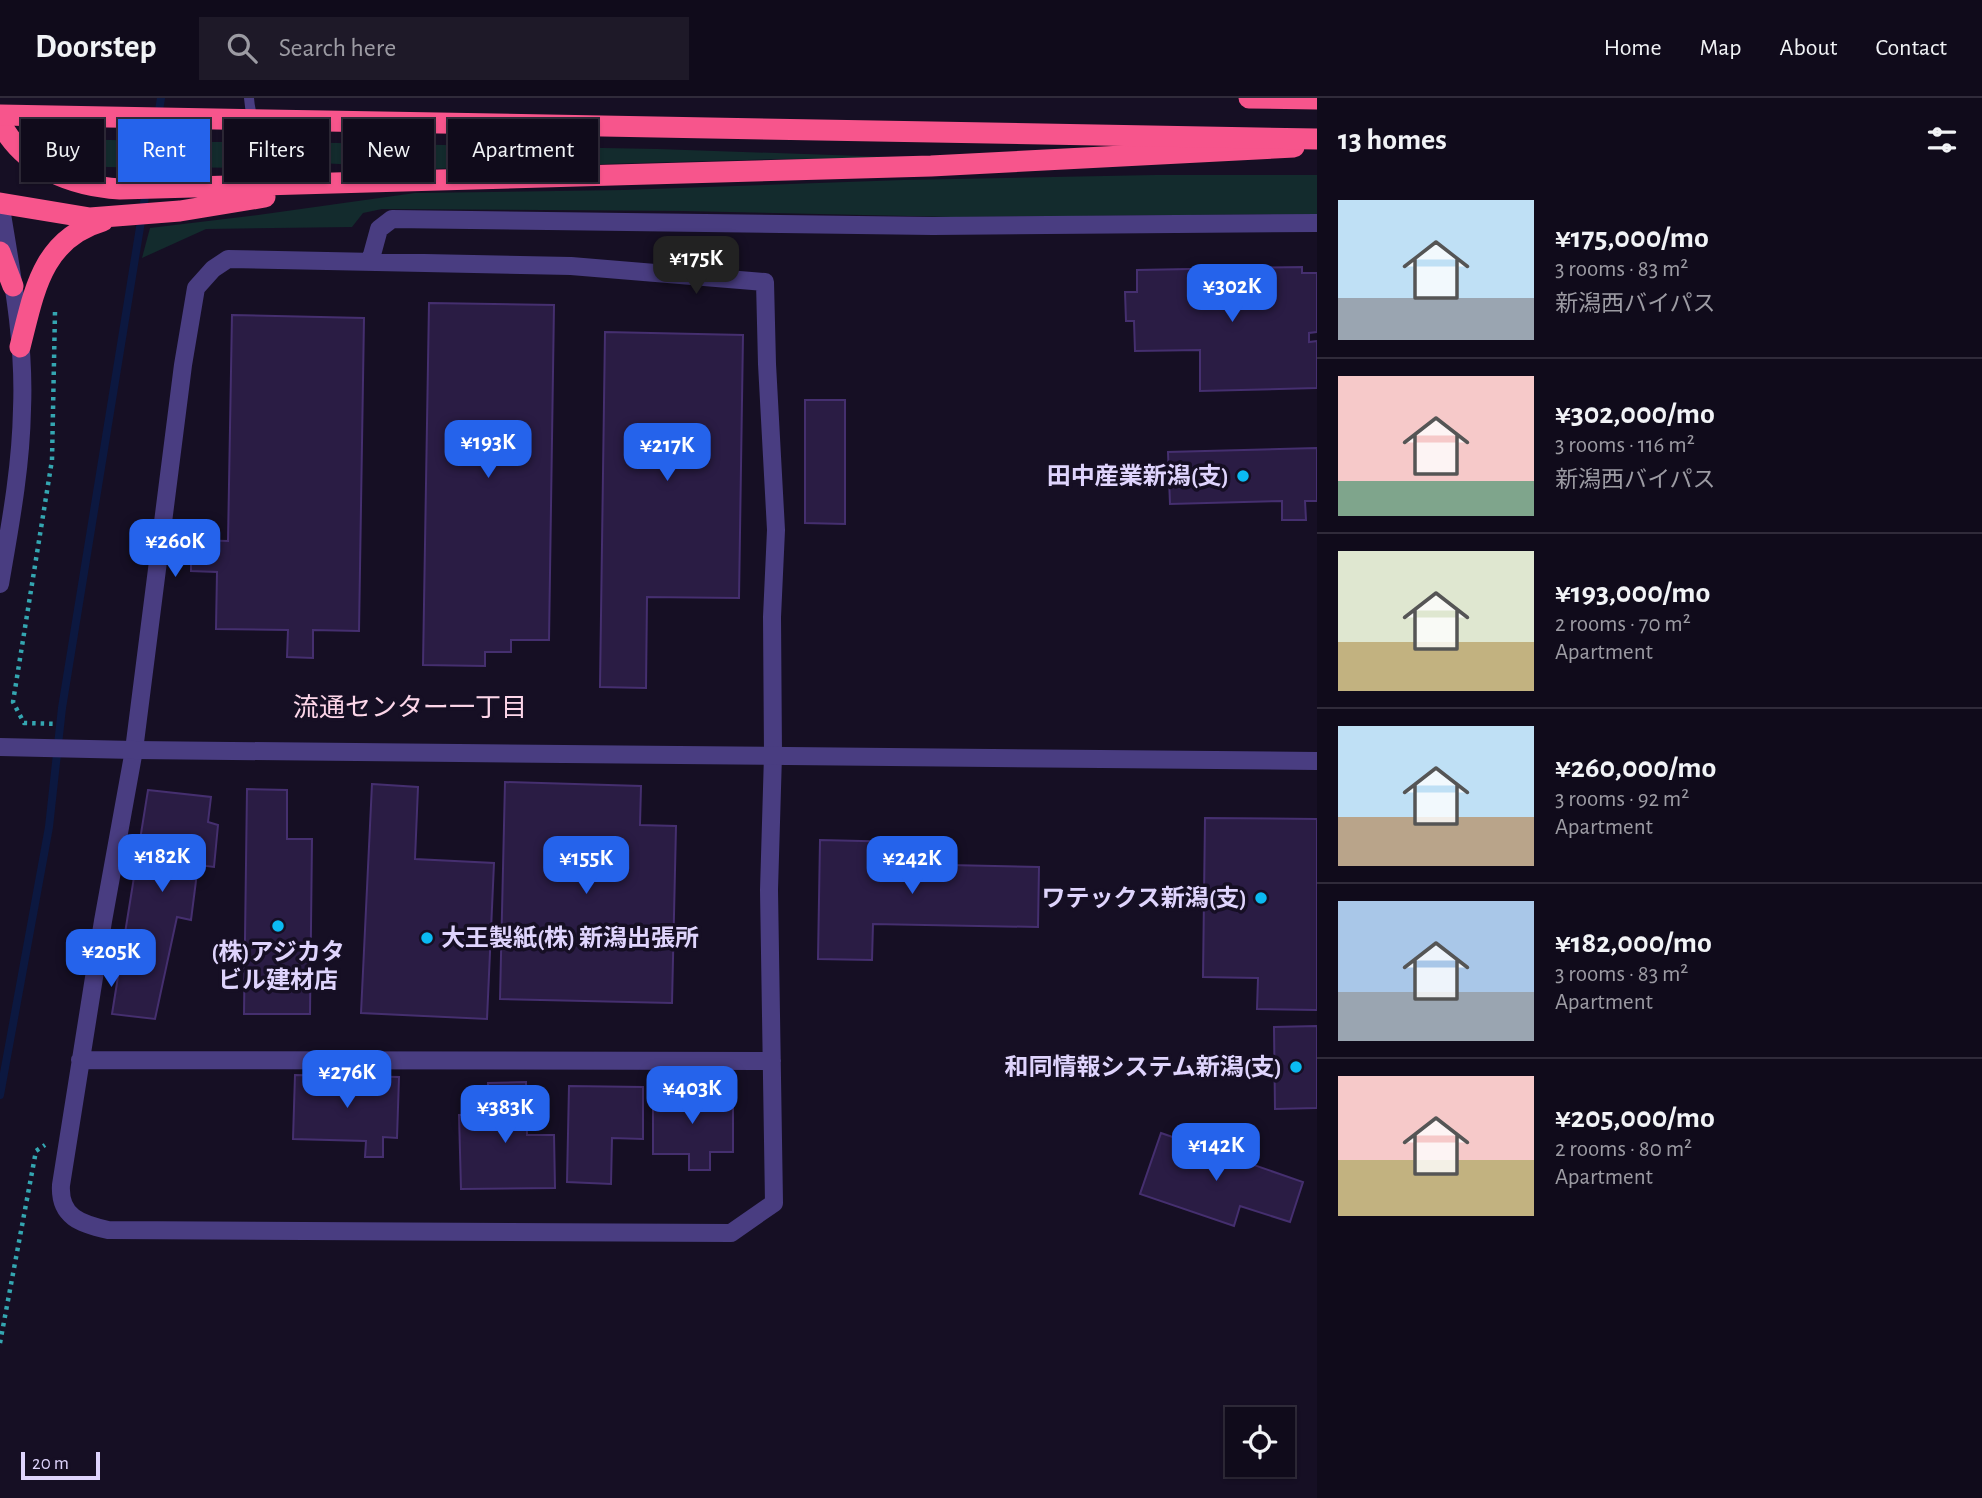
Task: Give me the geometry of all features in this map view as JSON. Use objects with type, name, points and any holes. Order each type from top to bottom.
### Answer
[{"type":"highway","points":[[1249,98],[1317,99]]},
{"type":"highway","points":[[0,115],[1317,139]]},
{"type":"highway","points":[[0,122],[29,158],[53,173],[97,188],[120,190],[931,166],[1317,146]]},
{"type":"highway","points":[[0,203],[66,216],[118,217],[180,211],[339,184]]},
{"type":"highway","points":[[20,347],[37,285],[56,249],[80,230],[118,217]]},
{"type":"highway","points":[[0,252],[13,286]]},
{"type":"street","points":[[0,203],[20,347],[23,407],[20,462],[0,584]]},
{"type":"street","points":[[370,262],[379,229],[393,219],[933,226],[1317,223]]},
{"type":"street","points":[[229,259],[571,266],[765,282],[776,530],[772,617],[773,755],[769,890],[774,1203],[731,1233],[108,1230],[85,1224],[66,1212],[60,1197],[69,1129],[134,750],[183,365],[196,288],[213,269],[229,259]]},
{"type":"street","points":[[0,747],[1317,761]]},
{"type":"street","points":[[80,1060],[772,1061]]},
{"type":"lane","points":[[249,98],[250,109],[259,131],[287,162],[304,173],[339,184]]},
{"type":"path","points":[[56,307],[53,334],[52,460],[13,702],[24,723],[61,724]]},
{"type":"path","points":[[0,1343],[36,1151],[69,1129]]},
{"type":"green space","points":[[104,140],[118,140],[118,167],[104,167]]},
{"type":"green space","points":[[210,142],[224,142],[224,168],[210,167]]},
{"type":"green space","points":[[329,143],[343,143],[343,164],[329,163]]},
{"type":"green space","points":[[434,145],[448,145],[448,168],[434,169]]},
{"type":"green space","points":[[598,148],[918,158],[598,164]]},
{"type":"green space","points":[[1155,175],[1317,175],[1317,214],[952,217],[682,211],[382,209],[363,213],[352,227],[206,229],[142,258],[150,228],[415,193]]},
{"type":"building","points":[[1302,267],[1302,273],[1317,273],[1317,332],[1309,333],[1309,342],[1317,341],[1317,388],[1200,391],[1200,350],[1135,351],[1134,321],[1126,321],[1125,292],[1137,292],[1137,270]]},
{"type":"building","points":[[429,303],[554,305],[549,640],[511,640],[511,652],[485,652],[485,666],[423,665]]},
{"type":"building","points":[[232,315],[364,318],[359,631],[313,630],[313,658],[287,657],[288,630],[216,629],[217,572],[191,571],[191,540],[228,541]]},
{"type":"building","points":[[605,332],[743,335],[739,598],[647,597],[646,688],[600,687]]},
{"type":"building","points":[[805,400],[845,400],[845,524],[805,523]]},
{"type":"building","name":"田中産業新潟(支)","points":[[1317,448],[1317,501],[1305,501],[1306,520],[1282,520],[1282,501],[1170,504],[1168,452]]},
{"type":"building","points":[[505,782],[641,786],[640,825],[676,826],[672,1003],[500,999]]},
{"type":"building","name":"大王製紙(株) 新潟出張所","points":[[372,784],[418,787],[415,859],[494,863],[487,1019],[361,1013]]},
{"type":"building","name":"(株)アジカタ ビル建材店","points":[[247,789],[287,790],[287,839],[312,839],[310,1014],[244,1014]]},
{"type":"building","points":[[148,790],[211,797],[208,822],[218,825],[214,867],[198,865],[191,920],[177,917],[155,1019],[112,1014]]},
{"type":"building","name":"ワテックス新潟(支)","points":[[1205,818],[1317,819],[1317,1010],[1257,1009],[1258,978],[1203,977]]},
{"type":"building","points":[[820,840],[902,842],[902,864],[1039,867],[1038,927],[873,924],[872,960],[818,959]]},
{"type":"building","name":"和同情報システム新潟(支)","points":[[1317,1026],[1317,1108],[1275,1109],[1274,1027]]},
{"type":"building","points":[[295,1075],[399,1077],[397,1138],[383,1137],[383,1157],[365,1157],[366,1141],[293,1139]]},
{"type":"building","points":[[526,1082],[527,1135],[554,1135],[555,1188],[461,1189],[459,1115],[488,1114],[488,1083]]},
{"type":"building","points":[[569,1086],[643,1087],[643,1139],[612,1138],[611,1184],[567,1182]]},
{"type":"building","points":[[653,1088],[680,1088],[680,1097],[733,1097],[733,1152],[710,1152],[710,1170],[689,1170],[689,1154],[653,1154]]},
{"type":"building","points":[[1161,1133],[1303,1182],[1290,1222],[1240,1206],[1234,1226],[1140,1194]]},
{"type":"waterway","points":[[0,1095],[49,827],[62,708],[161,98]]},
{"type":"place","name":"田中産業新潟(支)","points":[[1243,476]]},
{"type":"place","name":"ワテックス新潟(支)","points":[[1261,898]]},
{"type":"place","name":"(株)アジカタ ビル建材店","points":[[278,926]]},
{"type":"place","name":"大王製紙(株) 新潟出張所","points":[[427,938]]},
{"type":"place","name":"和同情報システム新潟(支)","points":[[1296,1067]]},
{"type":"district","name":"流通センター一丁目","points":[[410,707]]}]
